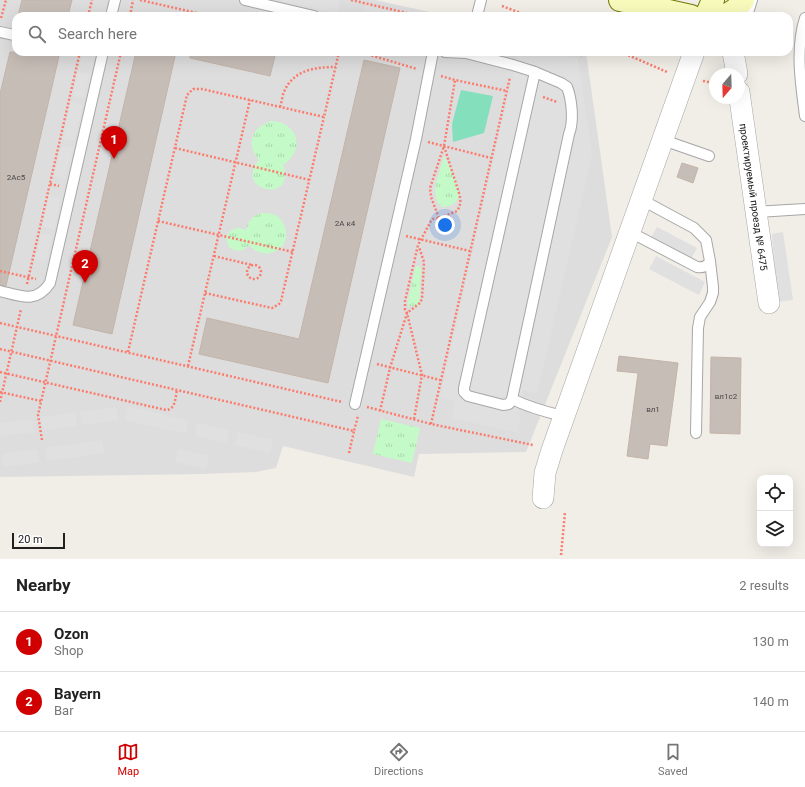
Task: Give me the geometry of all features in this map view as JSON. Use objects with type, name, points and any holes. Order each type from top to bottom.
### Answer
[{"type":"street","points":[[708,12],[713,0]]},
{"type":"street","points":[[731,12],[736,9],[743,0]]},
{"type":"street","points":[[626,2],[646,12]]},
{"type":"street","points":[[626,2],[672,12]]},
{"type":"street","points":[[543,498],[545,473],[563,416],[642,200],[692,56]]},
{"type":"street","name":"проектируемый проезд № 6475","points":[[741,104],[769,303]]},
{"type":"lane","points":[[112,12],[115,0]]},
{"type":"lane","points":[[245,0],[297,12]]},
{"type":"lane","points":[[478,12],[481,0]]},
{"type":"lane","points":[[748,12],[752,0]]},
{"type":"lane","points":[[805,18],[801,37],[800,72],[805,116]]},
{"type":"lane","points":[[0,32],[12,35]]},
{"type":"lane","points":[[0,291],[24,297],[32,297],[40,294],[50,283],[102,56]]},
{"type":"lane","points":[[357,405],[364,361],[416,139],[432,56]]},
{"type":"lane","points":[[481,56],[535,72],[568,87],[572,118],[571,129],[512,399],[509,404],[503,405],[468,396],[464,392],[464,388],[535,72]]},
{"type":"lane","points":[[663,140],[709,156]]},
{"type":"lane","points":[[642,200],[694,228],[706,240],[710,260],[713,293],[710,302],[700,317],[698,328],[696,433]]},
{"type":"lane","points":[[756,212],[805,209]]},
{"type":"lane","points":[[630,232],[697,267],[700,268],[707,266],[710,260]]},
{"type":"lane","points":[[512,399],[520,403],[563,416]]},
{"type":"path","points":[[0,25],[6,0]]},
{"type":"path","points":[[89,12],[92,0]]},
{"type":"path","points":[[131,12],[133,0]]},
{"type":"path","points":[[140,0],[192,12]]},
{"type":"path","points":[[351,0],[403,12]]},
{"type":"path","points":[[502,6],[518,12]]},
{"type":"path","points":[[0,402],[1,392],[12,352],[79,56]]},
{"type":"path","points":[[42,440],[38,415],[120,56]]},
{"type":"path","points":[[205,293],[272,308],[281,301],[338,56]]},
{"type":"path","points":[[373,56],[455,80],[507,91]]},
{"type":"path","points":[[630,56],[669,73]]},
{"type":"path","points":[[431,424],[513,65]]},
{"type":"path","points":[[280,107],[284,92],[293,79],[298,75],[314,68],[336,67]]},
{"type":"path","points":[[439,218],[431,197],[430,188],[444,146],[455,80]]},
{"type":"path","points":[[702,81],[709,82]]},
{"type":"path","points":[[128,352],[188,95],[193,89],[202,89],[324,117]]},
{"type":"path","points":[[531,93],[571,107]]},
{"type":"path","points":[[188,366],[250,100]]},
{"type":"path","points":[[416,139],[492,158]]},
{"type":"path","points":[[414,419],[422,375],[404,304],[418,245],[422,240],[429,222],[433,219],[457,211],[461,200],[444,146]]},
{"type":"path","points":[[175,148],[310,180]]},
{"type":"path","points":[[158,221],[293,252]]},
{"type":"path","points":[[394,233],[470,251]]},
{"type":"path","points":[[380,411],[390,368],[407,313],[420,304],[422,299],[424,262],[418,245]]},
{"type":"path","points":[[214,256],[253,265],[257,266],[260,268],[260,276],[253,280],[249,278],[247,274],[247,270],[253,265]]},
{"type":"path","points":[[0,323],[357,405],[431,424],[538,446]]},
{"type":"path","points":[[0,349],[354,431]]},
{"type":"path","points":[[364,361],[440,380]]},
{"type":"path","points":[[0,372],[166,410],[170,410],[172,408],[177,390]]},
{"type":"path","points":[[1,392],[41,402]]},
{"type":"path","points":[[349,453],[354,431],[357,405]]},
{"type":"path","points":[[561,555],[565,512]]},
{"type":"shaded area","points":[[0,0],[375,0],[430,12],[12,12],[12,56],[587,56],[612,237],[526,452],[419,454],[414,477],[283,446],[276,468],[256,472],[0,477]]},
{"type":"shaded area","points":[[282,1],[340,1],[338,12],[329,12]]},
{"type":"shaded area","points":[[365,6],[391,12],[364,12]]},
{"type":"shaded area","points":[[82,56],[94,56],[92,67],[80,64]]},
{"type":"shaded area","points":[[517,56],[565,56],[578,59],[592,155],[537,394],[523,390],[518,415],[521,416],[518,433],[452,418],[455,401],[440,397]]},
{"type":"shaded area","points":[[78,72],[90,75],[84,98],[73,96]]},
{"type":"shaded area","points":[[71,102],[83,105],[74,141],[63,139]]},
{"type":"shaded area","points":[[61,146],[73,148],[65,179],[54,176]]},
{"type":"shaded area","points":[[49,196],[61,198],[54,230],[42,227]]},
{"type":"shaded area","points":[[657,227],[697,248],[690,261],[650,240]]},
{"type":"shaded area","points":[[783,232],[793,300],[777,302],[772,234]]},
{"type":"shaded area","points":[[41,233],[52,236],[46,261],[35,259]]},
{"type":"shaded area","points":[[656,256],[705,282],[699,295],[649,269]]},
{"type":"shaded area","points":[[128,406],[189,421],[186,434],[125,420]]},
{"type":"shaded area","points":[[116,407],[118,420],[82,425],[80,412]]},
{"type":"shaded area","points":[[75,412],[77,426],[43,430],[41,417]]},
{"type":"shaded area","points":[[32,419],[34,432],[1,436],[0,423]]},
{"type":"shaded area","points":[[197,423],[229,430],[226,443],[195,436]]},
{"type":"shaded area","points":[[238,432],[273,440],[270,453],[235,445]]},
{"type":"shaded area","points":[[102,440],[104,453],[47,461],[45,448]]},
{"type":"shaded area","points":[[37,449],[39,462],[4,467],[2,454]]},
{"type":"shaded area","points":[[178,449],[209,456],[206,469],[175,462]]},
{"type":"green space","points":[[461,90],[493,96],[484,133],[453,142],[452,124]]},
{"type":"green space","points":[[271,121],[288,126],[293,131],[296,138],[296,145],[295,152],[283,165],[285,177],[282,185],[275,189],[266,189],[259,186],[254,180],[253,171],[259,160],[255,154],[252,142],[255,132],[264,124]]},
{"type":"green space","points":[[444,156],[455,178],[458,194],[457,200],[452,205],[443,207],[437,201],[435,187]]},
{"type":"green space","points":[[261,213],[268,213],[277,216],[284,225],[286,229],[286,237],[281,248],[271,253],[263,253],[256,251],[249,245],[245,249],[239,251],[229,247],[227,239],[228,234],[237,228],[246,230],[251,219]]},
{"type":"green space","points":[[417,266],[421,269],[419,303],[417,306],[409,307],[408,303],[415,268]]},
{"type":"green space","points":[[381,419],[420,428],[412,463],[373,454]]},
{"type":"building","points":[[22,0],[72,0],[69,12],[19,12]]},
{"type":"building","points":[[10,52],[12,52],[12,56],[59,56],[6,286],[0,285],[0,94]]},
{"type":"building","points":[[135,56],[175,56],[112,334],[73,325]]},
{"type":"building","points":[[190,56],[275,56],[270,76],[190,58]]},
{"type":"building","points":[[364,60],[400,68],[328,383],[199,354],[207,318],[299,339]]},
{"type":"building","points":[[682,163],[698,168],[693,183],[677,177]]},
{"type":"building","points":[[619,356],[678,363],[667,446],[650,444],[648,459],[627,456],[638,373],[617,371]]},
{"type":"building","points":[[711,357],[741,358],[740,434],[710,433]]},
{"type":"place","name":"Ozon","points":[[114,159]]},
{"type":"place","name":"Bayern","points":[[85,283]]}]
